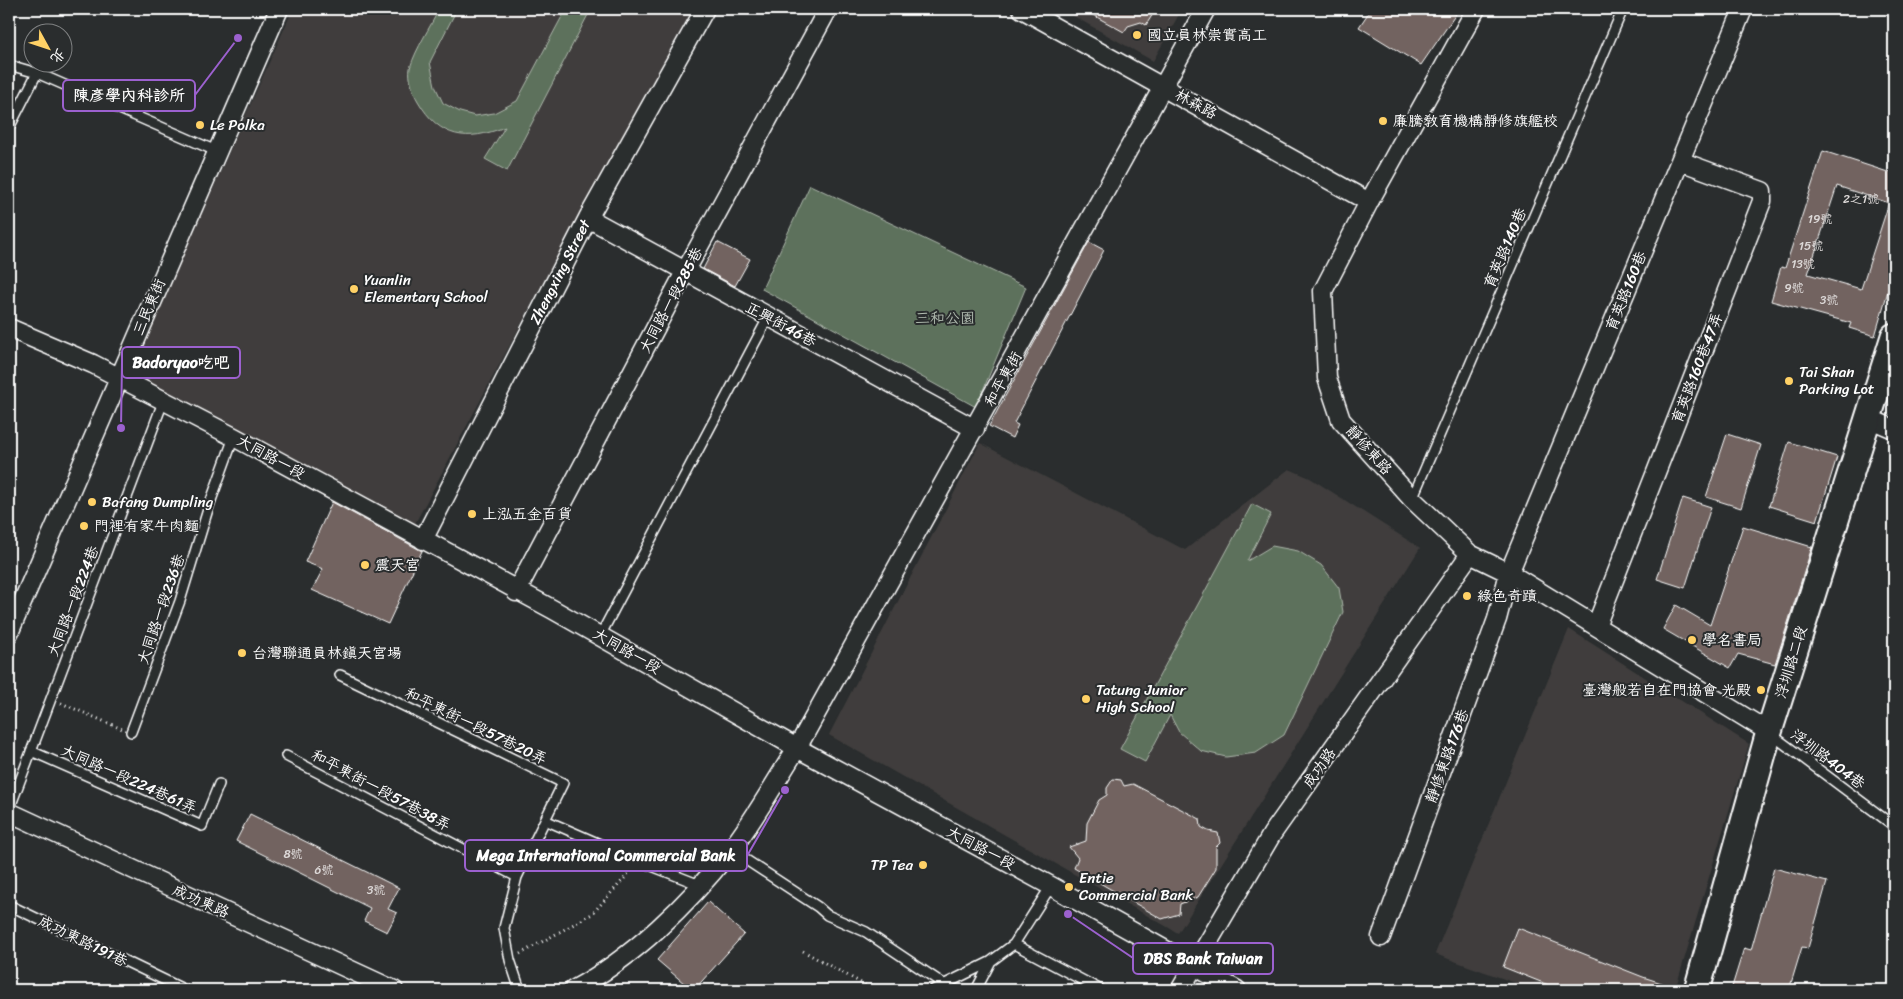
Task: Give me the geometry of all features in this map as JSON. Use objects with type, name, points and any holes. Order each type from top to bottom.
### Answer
[{"type":"street","name":"三民東街","points":[[9,633],[279,9]]},
{"type":"street","name":"Zhengxing Street","points":[[423,540],[588,218],[705,9]]},
{"type":"street","name":"大同路一段285巷","points":[[516,592],[685,272],[828,9]]},
{"type":"street","name":"林森路","points":[[1022,9],[1369,202]]},
{"type":"street","name":"和平東街","points":[[573,990],[652,935],[700,885],[731,850],[797,748],[1206,9]]},
{"type":"street","name":"靜修東路","points":[[1476,9],[1322,291],[1327,378],[1341,420],[1412,499],[1470,554],[1510,573],[1769,732]]},
{"type":"street","name":"育英路160巷","points":[[1510,573],[1743,9]]},
{"type":"street","name":"育英路160巷47弄","points":[[1596,626],[1762,201],[1762,191],[1680,161]]},
{"type":"street","name":"正興街46巷","points":[[588,218],[975,429]]},
{"type":"street","name":"大同路一段","points":[[9,328],[93,364],[163,402],[234,436],[516,592],[600,636],[797,748],[1237,990]]},
{"type":"street","name":"浮圳路二段","points":[[1697,990],[1769,732],[1894,336]]},
{"type":"street","points":[[1868,418],[1894,429]]},
{"type":"street","name":"成功路","points":[[1180,990],[1272,834],[1470,554]]},
{"type":"street","name":"靜修東路176巷","points":[[1381,936],[1497,619],[1510,573]]},
{"type":"street","name":"成功東路","points":[[10,817],[394,990]]},
{"type":"lane","name":"育英路140巷","points":[[1412,499],[1623,9]]},
{"type":"lane","points":[[9,65],[37,73],[216,151]]},
{"type":"lane","points":[[9,128],[37,73]]},
{"type":"lane","points":[[600,636],[769,316]]},
{"type":"lane","name":"大同路一段224巷","points":[[10,817],[31,751],[163,402]]},
{"type":"lane","name":"大同路一段236巷","points":[[131,732],[180,601],[209,506],[234,436]]},
{"type":"lane","name":"和平東街一段57巷20弄","points":[[340,675],[563,783],[545,820]]},
{"type":"lane","name":"浮圳路404巷","points":[[1769,732],[1894,826]]},
{"type":"lane","name":"大同路一段224巷61弄","points":[[31,751],[202,826],[219,784]]},
{"type":"lane","name":"和平東街一段57巷38弄","points":[[286,756],[517,877]]},
{"type":"lane","points":[[520,990],[510,960],[504,928],[517,877],[545,820],[638,862],[700,885]]},
{"type":"lane","points":[[731,850],[818,907],[826,915],[866,932],[944,985]]},
{"type":"lane","points":[[933,990],[990,962],[1014,944],[1051,886]]},
{"type":"lane","name":"成功東路191巷","points":[[9,905],[182,990]]},
{"type":"lane","points":[[1014,944],[1101,990]]},
{"type":"lane","points":[[976,990],[990,962]]},
{"type":"path","points":[[51,699],[131,732]]},
{"type":"path","points":[[510,960],[592,914],[638,862]]},
{"type":"path","points":[[803,951],[874,990]]},
{"type":"shaded area","name":"Yuanlin Elementary School","points":[[293,9],[693,9],[585,204],[412,529],[130,375]]},
{"type":"shaded area","name":"國立員林崇實高工","points":[[1061,9],[1182,9],[1153,61]]},
{"type":"shaded area","name":"Tatung Junior High School","points":[[980,443],[1185,550],[1289,469],[1310,478],[1420,548],[1178,933],[829,735]]},
{"type":"shaded area","points":[[1569,629],[1749,744],[1675,990],[1535,990],[1435,954]]},
{"type":"green space","points":[[439,9],[457,9],[430,62],[435,86],[443,103],[460,112],[475,116],[494,113],[517,101],[566,9],[591,9],[507,171],[485,159],[505,127],[478,135],[456,134],[445,130],[426,114],[414,94],[410,80],[410,68],[419,46]]},
{"type":"green space","name":"三和公園","points":[[810,185],[1026,287],[976,407],[762,289]]},
{"type":"green space","points":[[1252,504],[1271,514],[1247,561],[1272,546],[1298,551],[1321,565],[1339,588],[1343,612],[1284,735],[1256,753],[1226,757],[1201,751],[1179,732],[1170,715],[1145,762],[1120,749]]},
{"type":"building","points":[[1082,9],[1156,9],[1146,25],[1141,22],[1128,26],[1124,32]]},
{"type":"building","points":[[1371,9],[1443,9],[1456,14],[1421,65],[1359,27]]},
{"type":"building","points":[[1823,151],[1894,174],[1894,270],[1875,336],[1849,328],[1851,323],[1771,301],[1781,267],[1785,268]],"holes":[[[1837,186],[1889,203],[1861,289],[1808,274]]]},
{"type":"building","points":[[717,242],[750,259],[735,286],[703,269]]},
{"type":"building","points":[[1089,242],[1104,250],[1014,423],[1018,425],[1012,438],[989,426]]},
{"type":"building","points":[[1727,434],[1761,445],[1741,508],[1706,497]]},
{"type":"building","points":[[1789,442],[1837,457],[1817,521],[1769,506]]},
{"type":"building","points":[[1683,498],[1711,507],[1685,588],[1657,579]]},
{"type":"building","name":"震天宮","points":[[332,502],[422,551],[388,624],[312,590],[323,569],[305,562]]},
{"type":"building","points":[[1743,526],[1812,547],[1775,664],[1738,654],[1730,668],[1663,629],[1676,605],[1710,625]]},
{"type":"building","points":[[1113,779],[1121,780],[1124,786],[1133,784],[1200,819],[1201,827],[1218,833],[1220,843],[1216,847],[1216,868],[1198,897],[1180,904],[1179,914],[1162,919],[1074,868],[1078,858],[1069,847],[1086,841],[1087,823],[1099,800],[1107,795],[1107,788]]},
{"type":"building","points":[[250,814],[399,888],[388,909],[397,913],[387,932],[364,921],[370,908],[236,841]]},
{"type":"building","points":[[1774,868],[1827,882],[1808,948],[1802,947],[1789,990],[1731,990],[1744,948],[1751,950]]},
{"type":"building","points":[[708,902],[744,934],[692,990],[657,960]]},
{"type":"building","points":[[1518,928],[1643,977],[1674,987],[1674,990],[1561,990],[1503,967]]},
{"type":"place","name":"國立員林崇實高工","points":[[1137,35]]},
{"type":"place","name":"陳彥學內科診所","points":[[238,38]]},
{"type":"place","name":"廉騰教育機構靜修旗艦校","points":[[1383,121]]},
{"type":"place","name":"Le Polka","points":[[200,125]]},
{"type":"place","name":"Yuanlin Elementary School","points":[[354,289]]},
{"type":"place","name":"Tai Shan Parking Lot","points":[[1789,381]]},
{"type":"place","name":"Badoryao吃吧","points":[[121,428]]},
{"type":"place","name":"Bafang Dumpling","points":[[92,502]]},
{"type":"place","name":"上泓五金百貨","points":[[472,514]]},
{"type":"place","name":"門裡有家牛肉麵","points":[[84,526]]},
{"type":"place","name":"震天宮","points":[[365,565]]},
{"type":"place","name":"綠色奇蹟","points":[[1467,596]]},
{"type":"place","name":"學名書局","points":[[1692,640]]},
{"type":"place","name":"台灣聯通員林鎮天宮場","points":[[242,653]]},
{"type":"place","name":"臺灣般若自在門協會 光殿","points":[[1761,690]]},
{"type":"place","name":"Tatung Junior High School","points":[[1086,699]]},
{"type":"place","name":"Mega International Commercial Bank","points":[[785,790]]},
{"type":"place","name":"TP Tea","points":[[923,865]]},
{"type":"place","name":"Entie Commercial Bank","points":[[1069,887]]},
{"type":"place","name":"DBS Bank Taiwan","points":[[1068,914]]}]
